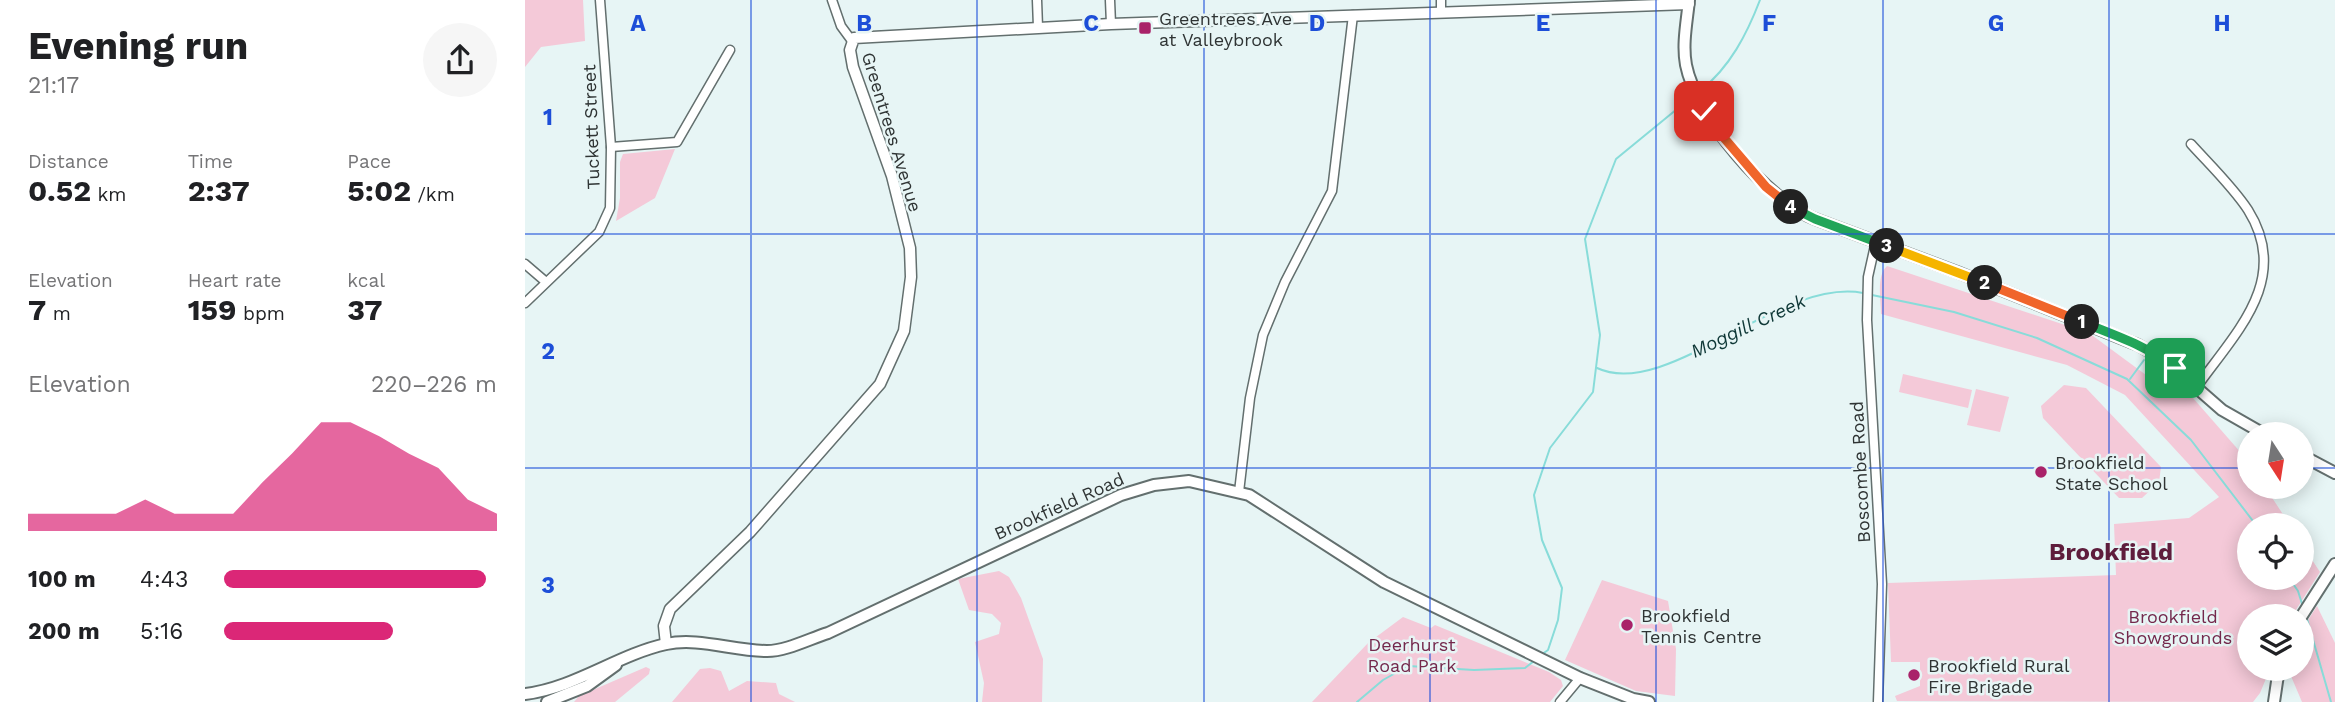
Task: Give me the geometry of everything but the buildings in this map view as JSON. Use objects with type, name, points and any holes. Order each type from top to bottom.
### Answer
[{"type":"main road","points":[[1689,2],[1685,46],[1688,73],[1704,111],[1766,187],[1783,201],[1801,214],[2138,345],[2166,361],[2222,410],[2243,422]]},
{"type":"main road","points":[[2314,462],[2335,473]]},
{"type":"main road","name":"Brookfield Road","points":[[527,696],[666,645],[690,643],[769,652],[828,633],[1121,495],[1154,485],[1189,481],[1239,492],[1273,509],[1384,582],[1580,678],[1633,699],[1649,702]]},
{"type":"main road","points":[[2309,604],[2335,564]]},
{"type":"main road","name":"Brookfield Road","points":[[547,702],[587,685],[621,661]]},
{"type":"main road","points":[[2274,702],[2278,681]]},
{"type":"main road","points":[[2278,681],[2283,702]]},
{"type":"street","name":"Tuckett Street","points":[[525,303],[599,232],[610,208],[611,147],[600,0]]},
{"type":"street","points":[[832,0],[841,26],[852,40]]},
{"type":"street","points":[[1037,0],[1038,27]]},
{"type":"street","points":[[1110,0],[1111,24]]},
{"type":"street","points":[[1441,0],[1441,11]]},
{"type":"street","name":"Greentrees Avenue","points":[[666,645],[664,626],[670,610],[750,532],[880,384],[904,331],[911,278],[910,248],[892,176],[853,67],[850,50],[852,40],[858,37],[1038,27],[1689,2]]},
{"type":"street","points":[[1239,492],[1250,398],[1263,335],[1285,282],[1332,191],[1353,15]]},
{"type":"street","points":[[611,147],[677,142],[730,50]]},
{"type":"street","points":[[2191,144],[2247,209],[2260,236],[2265,271],[2262,287],[2252,309],[2196,388]]},
{"type":"street","name":"Boscombe Road","points":[[1876,241],[1869,268],[1868,305],[1882,584],[1878,702]]},
{"type":"street","points":[[525,264],[546,282]]},
{"type":"street","points":[[1560,702],[1580,678]]},
{"type":"green space","points":[[525,0],[583,0],[585,41],[541,47],[525,67]]},
{"type":"green space","points":[[675,149],[655,198],[616,221],[620,198],[620,162],[623,154]]},
{"type":"green space","name":"Brookfield Showgrounds","points":[[1887,266],[2089,333],[2161,386],[2179,382],[2237,448],[2237,499],[2273,499],[2282,513],[2237,513],[2237,590],[2309,590],[2300,604],[2237,604],[2237,681],[2265,681],[2253,702],[1897,701],[1895,696],[1920,686],[1920,662],[1891,662],[1888,583],[2116,575],[2114,524],[2189,518],[2219,497],[2125,395],[2067,365],[1881,314],[1880,282]]},
{"type":"green space","points":[[1903,374],[1972,390],[1968,408],[1899,392]]},
{"type":"green space","points":[[2064,385],[2086,388],[2161,467],[2159,482],[2142,498],[2119,498],[2043,418],[2041,406]]},
{"type":"green space","points":[[1976,389],[2009,397],[2000,432],[1967,425]]},
{"type":"green space","name":"Brookfield Showgrounds","points":[[2314,563],[2320,572],[2314,581]]},
{"type":"green space","points":[[999,571],[1009,577],[1021,598],[1043,659],[1042,702],[982,702],[984,683],[975,642],[999,634],[1001,623],[992,614],[969,610],[958,579]]},
{"type":"green space","name":"Brookfield Tennis Centre","points":[[1602,580],[1668,601],[1676,649],[1675,696],[1636,691],[1565,660]]},
{"type":"green space","points":[[2317,606],[2335,643],[2335,702],[2302,702],[2293,681],[2314,681],[2314,611]]},
{"type":"green space","name":"Deerhurst Road Park","points":[[1403,617],[1431,628],[1435,625],[1549,672],[1561,680],[1563,686],[1550,702],[1312,702],[1368,643]]},
{"type":"green space","points":[[646,667],[650,669],[649,674],[615,702],[574,702],[579,696]]},
{"type":"green space","points":[[700,669],[721,671],[729,691],[747,681],[776,683],[779,694],[795,702],[672,702]]},
{"type":"waterway","name":"Moggill Creek","points":[[1701,90],[1721,71],[1737,49],[1760,0]]},
{"type":"waterway","name":"Moggill Creek","points":[[1541,655],[1548,650],[1558,620],[1562,588],[1542,540],[1534,495],[1550,448],[1593,392],[1600,335],[1585,239],[1616,159],[1688,100]]},
{"type":"waterway","name":"Moggill Creek","points":[[1597,368],[1625,374],[1656,368],[1690,355],[1760,318],[1796,303],[1830,293],[1863,293]]},
{"type":"waterway","name":"Moggill Creek","points":[[1872,295],[1954,312],[2037,338],[2127,379],[2191,440],[2247,513]]},
{"type":"waterway","points":[[2130,379],[2144,360]]},
{"type":"waterway","name":"Moggill Creek","points":[[2297,590],[2302,604]]},
{"type":"waterway","name":"Moggill Creek","points":[[2314,643],[2331,702]]},
{"type":"waterway","points":[[1357,702],[1383,680],[1408,666],[1474,670],[1525,668],[1534,661]]},
{"type":"place","name":"Greentrees Ave at Valleybrook","points":[[1145,28]]},
{"type":"place","name":"Brookfield State School","points":[[2041,472]]},
{"type":"place","name":"Brookfield Tennis Centre","points":[[1627,625]]},
{"type":"place","name":"Brookfield Rural Fire Brigade","points":[[1914,675]]},
{"type":"district","name":"Brookfield","points":[[2111,552]]},
{"type":"route","points":[[1704,111],[1766,187],[1801,214],[1957,272],[2138,345],[2175,368]]}]
